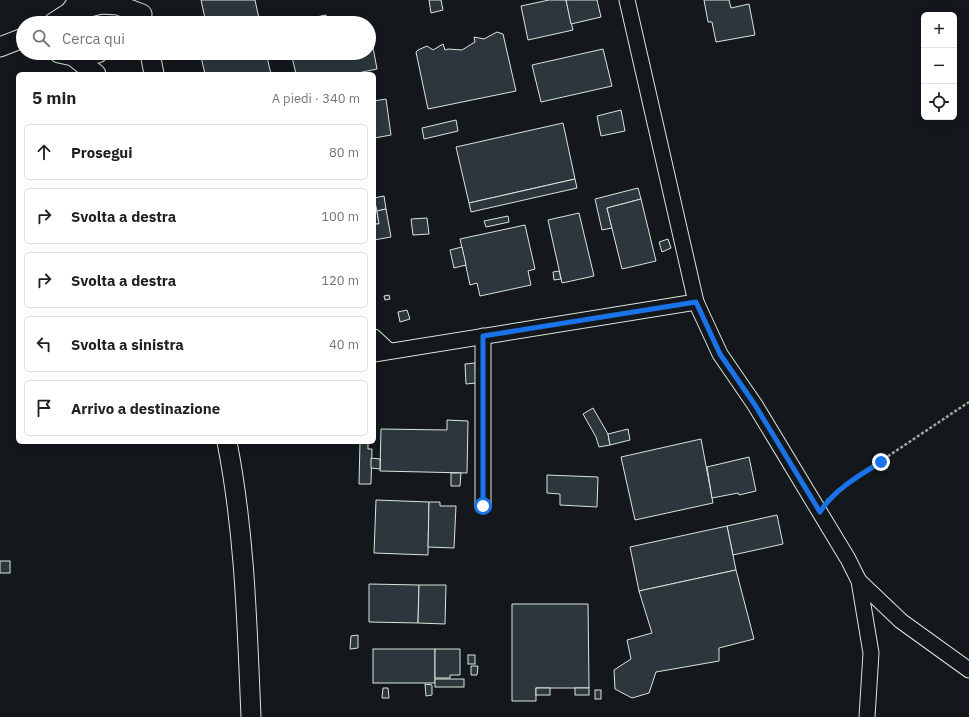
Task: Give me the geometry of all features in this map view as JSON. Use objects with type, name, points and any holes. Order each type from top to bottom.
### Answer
[{"type":"main road","points":[[62,16],[75,6],[101,4],[118,6],[140,15]]},
{"type":"main road","points":[[0,48],[16,41]]},
{"type":"main road","points":[[0,48],[16,49]]},
{"type":"main road","points":[[75,60],[93,72]]},
{"type":"main road","points":[[151,60],[154,72]]},
{"type":"main road","points":[[227,444],[234,477],[244,557],[251,717]]},
{"type":"street","points":[[627,0],[696,302],[720,354],[755,405],[848,559],[859,581],[871,653],[867,717]]},
{"type":"street","points":[[376,354],[696,302]]},
{"type":"street","points":[[483,336],[483,506]]},
{"type":"street","points":[[376,339],[389,351]]},
{"type":"street","points":[[859,581],[901,621],[969,670]]},
{"type":"path","points":[[820,512],[828,499],[852,481],[969,402]]},
{"type":"building","points":[[201,0],[255,0],[258,16],[204,16]]},
{"type":"building","points":[[429,0],[441,0],[443,10],[431,13]]},
{"type":"building","points":[[549,0],[566,0],[573,30],[528,40],[521,6]]},
{"type":"building","points":[[566,0],[597,0],[601,17],[571,24]]},
{"type":"building","points":[[704,0],[729,0],[731,8],[749,4],[755,35],[716,42],[712,22],[708,22]]},
{"type":"building","points":[[497,32],[503,34],[516,91],[428,109],[416,52],[427,46],[433,50],[443,44],[445,50],[462,50],[475,42],[474,37],[484,39]]},
{"type":"building","points":[[603,49],[612,86],[541,102],[532,65]]},
{"type":"building","points":[[202,60],[268,60],[271,72],[205,72]]},
{"type":"building","points":[[293,60],[375,60],[377,69],[363,72],[296,72]]},
{"type":"building","points":[[386,99],[391,135],[376,138],[376,101]]},
{"type":"building","points":[[621,110],[625,131],[601,136],[597,116]]},
{"type":"building","points":[[456,120],[458,131],[424,139],[422,128]]},
{"type":"building","points":[[563,123],[575,179],[469,203],[456,147]]},
{"type":"building","points":[[575,179],[577,188],[471,212],[469,203]]},
{"type":"building","points":[[638,188],[641,199],[607,208],[612,228],[602,230],[595,199]]},
{"type":"building","points":[[384,196],[386,209],[377,211],[376,198]]},
{"type":"building","points":[[641,199],[656,261],[622,269],[607,208]]},
{"type":"building","points":[[376,207],[379,224],[376,224]]},
{"type":"building","points":[[386,209],[391,237],[376,240],[376,224],[379,224],[377,211]]},
{"type":"building","points":[[579,213],[594,276],[562,283],[548,220]]},
{"type":"building","points":[[508,216],[509,222],[486,227],[484,221]]},
{"type":"building","points":[[427,218],[429,234],[413,235],[411,219]]},
{"type":"building","points":[[525,225],[535,269],[528,271],[531,285],[480,296],[477,283],[470,285],[460,239]]},
{"type":"building","points":[[668,239],[671,248],[662,252],[659,242]]},
{"type":"building","points":[[462,247],[466,265],[454,268],[450,250]]},
{"type":"building","points":[[559,271],[561,279],[554,280],[553,272]]},
{"type":"building","points":[[389,295],[390,299],[385,300],[384,296]]},
{"type":"building","points":[[407,310],[410,319],[400,322],[398,312]]},
{"type":"building","points":[[475,363],[476,383],[466,384],[465,364]]},
{"type":"building","points":[[593,408],[608,434],[610,445],[599,447],[596,437],[583,414]]},
{"type":"building","points":[[447,420],[468,421],[467,473],[380,471],[381,429],[447,430]]},
{"type":"building","points":[[628,429],[630,440],[610,445],[608,434]]},
{"type":"building","points":[[701,439],[713,503],[635,520],[621,457]]},
{"type":"building","points":[[360,444],[368,444],[368,449],[372,449],[371,484],[359,484]]},
{"type":"building","points":[[749,457],[756,491],[739,495],[738,493],[712,498],[707,467]]},
{"type":"building","points":[[371,458],[380,459],[380,469],[371,468]]},
{"type":"building","points":[[451,473],[461,473],[460,486],[451,486]]},
{"type":"building","points":[[547,475],[598,477],[597,507],[560,505],[560,494],[547,493]]},
{"type":"building","points":[[376,500],[429,502],[428,555],[374,553]]},
{"type":"building","points":[[429,502],[440,502],[440,506],[456,506],[454,548],[428,547]]},
{"type":"building","points":[[777,515],[783,544],[733,555],[727,526]]},
{"type":"building","points":[[727,526],[736,570],[639,591],[630,547]]},
{"type":"building","points":[[0,561],[10,561],[10,573],[0,573]]},
{"type":"building","points":[[736,570],[754,639],[719,648],[719,661],[656,672],[649,693],[632,698],[615,689],[614,670],[631,659],[627,640],[652,633],[639,591]]},
{"type":"building","points":[[369,584],[419,585],[418,623],[369,622]]},
{"type":"building","points":[[419,585],[446,585],[445,624],[418,623]]},
{"type":"building","points":[[512,604],[588,604],[589,688],[536,688],[536,701],[512,701]]},
{"type":"building","points":[[358,635],[358,648],[350,649],[351,636]]},
{"type":"building","points":[[373,649],[435,649],[435,683],[373,683]]},
{"type":"building","points":[[435,649],[460,649],[460,675],[450,675],[450,678],[435,678]]},
{"type":"building","points":[[468,655],[475,655],[475,664],[468,664]]},
{"type":"building","points":[[471,666],[478,666],[477,675],[471,675]]},
{"type":"building","points":[[435,679],[464,679],[464,687],[435,687]]},
{"type":"building","points":[[425,684],[432,685],[432,695],[426,696]]},
{"type":"building","points":[[383,688],[388,688],[389,698],[382,698]]},
{"type":"building","points":[[536,688],[550,688],[550,695],[536,695]]},
{"type":"building","points":[[575,688],[589,688],[589,695],[575,695]]},
{"type":"building","points":[[595,690],[601,690],[601,699],[595,699]]},
{"type":"route","points":[[483,506],[483,336],[696,302],[720,354],[755,405],[820,512],[828,499],[881,462]]}]
